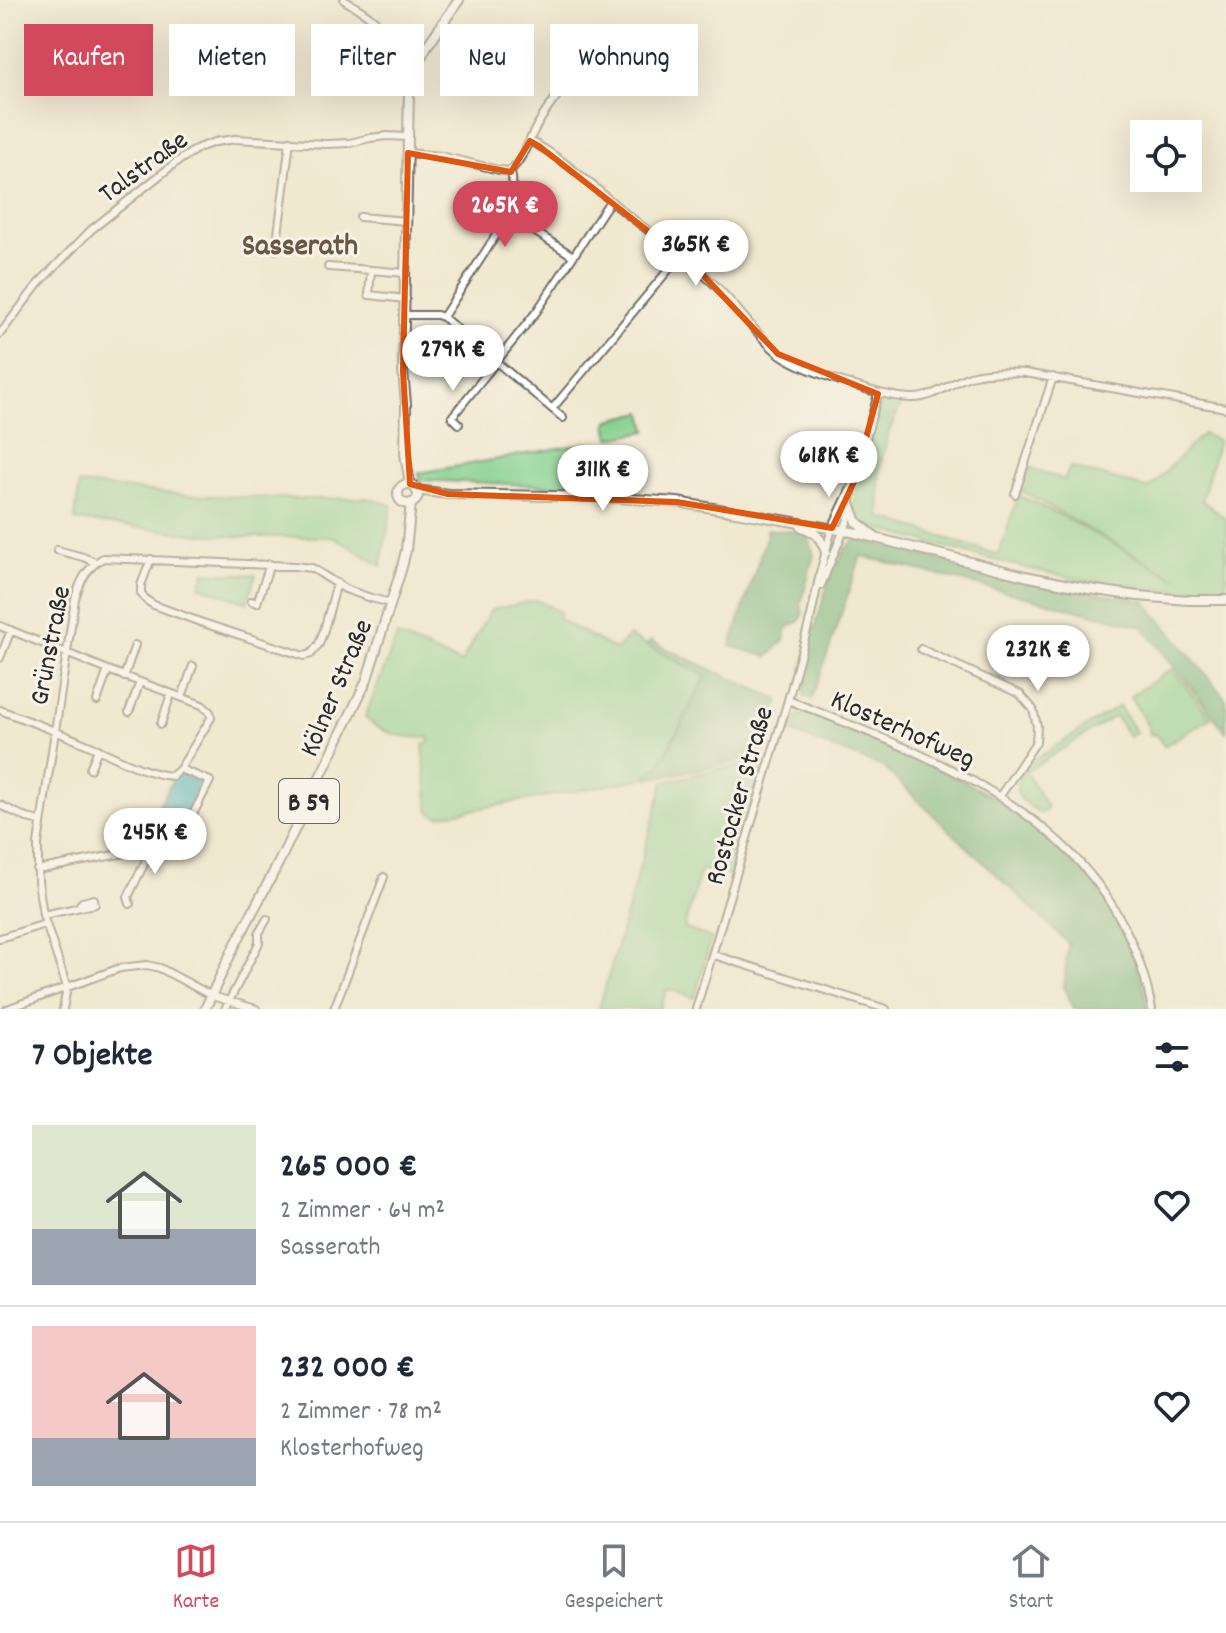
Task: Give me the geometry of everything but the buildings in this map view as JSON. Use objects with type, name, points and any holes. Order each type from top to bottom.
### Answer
[{"type":"main road","name":"Kölner Straße","points":[[424,52],[459,0]]},
{"type":"main road","name":"Kölner Straße","points":[[409,96],[403,371],[405,454],[401,478],[418,496],[409,502]]},
{"type":"main road","name":"Kölner Straße","points":[[409,502],[399,495],[410,487]]},
{"type":"main road","points":[[410,487],[448,494],[677,502],[832,528],[1089,589],[1138,596],[1226,600]]},
{"type":"main road","points":[[409,502],[448,494]]},
{"type":"main road","name":"Kölner Straße","points":[[205,1009],[366,682],[406,550],[409,502]]},
{"type":"main road","points":[[851,506],[857,522],[877,538]]},
{"type":"main road","points":[[759,515],[815,532],[826,552]]},
{"type":"street","points":[[344,0],[378,24]]},
{"type":"street","points":[[510,171],[557,96]]},
{"type":"street","name":"Talstraße","points":[[0,334],[39,283],[82,239],[185,155],[198,148],[225,140],[336,144],[370,138],[408,137]]},
{"type":"street","points":[[276,250],[290,141]]},
{"type":"street","points":[[530,141],[550,153],[715,285],[778,354],[795,364],[878,394],[915,398],[934,394],[969,377],[993,372],[1025,373],[1226,408]]},
{"type":"street","points":[[408,153],[441,156],[510,171]]},
{"type":"street","points":[[443,317],[507,214],[513,177],[510,171]]},
{"type":"street","points":[[459,424],[452,417],[537,311],[610,201]]},
{"type":"street","points":[[507,214],[573,256]]},
{"type":"street","points":[[360,217],[407,221]]},
{"type":"street","points":[[552,409],[680,256]]},
{"type":"street","points":[[328,267],[406,273]]},
{"type":"street","points":[[371,270],[369,295],[406,299]]},
{"type":"street","points":[[406,315],[443,317],[563,418]]},
{"type":"street","points":[[1015,494],[1053,377]]},
{"type":"street","points":[[854,482],[878,394]]},
{"type":"street","name":"Rostocker Straße","points":[[818,593],[844,531],[854,482]]},
{"type":"street","name":"Rostocker Straße","points":[[696,1009],[788,700],[818,593],[832,528],[854,482]]},
{"type":"street","points":[[57,550],[95,562]]},
{"type":"street","name":"Grünstraße","points":[[63,1009],[67,987],[45,924],[39,893],[40,821],[79,586],[95,562],[103,558],[151,559],[312,568],[358,594],[391,603]]},
{"type":"street","points":[[151,559],[141,585],[141,593],[146,600],[203,623],[304,656],[311,654],[319,644],[337,583]]},
{"type":"street","points":[[251,601],[257,603],[270,564]]},
{"type":"street","points":[[0,626],[124,677],[182,697],[207,709],[211,718],[180,769],[172,776],[161,775],[0,710]]},
{"type":"street","points":[[0,658],[11,630]]},
{"type":"street","points":[[124,677],[135,645]]},
{"type":"street","name":"Klosterhofweg","points":[[921,649],[1020,694],[1033,709],[1037,726],[1036,742],[1000,796]]},
{"type":"street","points":[[182,697],[193,666]]},
{"type":"street","points":[[97,701],[108,670]]},
{"type":"street","points":[[129,712],[140,682]]},
{"type":"street","points":[[161,724],[171,694]]},
{"type":"street","name":"Klosterhofweg","points":[[788,700],[938,762],[1000,796],[1047,830],[1093,876],[1113,906],[1131,940],[1152,1009]]},
{"type":"street","points":[[90,769],[98,749]]},
{"type":"street","points":[[37,870],[151,846],[185,830],[210,781],[180,769]]},
{"type":"street","points":[[0,805],[40,821]]},
{"type":"street","points":[[130,904],[128,897],[151,846]]},
{"type":"street","points":[[334,1009],[384,877]]},
{"type":"street","points":[[43,915],[95,901]]},
{"type":"street","points":[[227,1006],[259,943],[259,933],[267,919]]},
{"type":"street","points":[[0,938],[45,924]]},
{"type":"street","points":[[714,955],[886,1009]]},
{"type":"street","points":[[7,1009],[120,968],[147,965],[160,968],[227,1006],[256,1009]]},
{"type":"highlighted area","points":[[530,141],[699,271],[778,354],[878,394],[854,482],[832,528],[677,502],[448,494],[410,484],[403,371],[408,153],[511,172]]},
{"type":"green space","points":[[902,402],[888,434],[879,472],[880,517],[999,555],[1018,495],[1176,578],[1020,490],[1028,467],[1064,480],[1070,467],[1149,489],[1202,434],[1218,440],[1202,500],[1226,519],[1226,591],[1143,588],[1083,580],[989,559],[864,525],[853,505],[879,404]]},
{"type":"green space","points":[[643,412],[647,431],[610,438],[607,423],[610,420]]},
{"type":"green space","points":[[588,443],[602,488],[420,480],[419,473]]},
{"type":"green space","points":[[79,484],[187,495],[367,498],[392,505],[381,566],[334,537],[193,534],[75,520]]},
{"type":"green space","points":[[766,529],[801,532],[808,537],[814,554],[801,604],[803,616],[787,628],[784,640],[768,657],[731,646]]},
{"type":"green space","points":[[856,539],[1000,574],[1145,601],[1226,699],[1226,732],[1142,626],[861,556],[812,699],[804,696],[808,672],[802,670],[833,567]]},
{"type":"green space","points":[[205,572],[256,575],[247,603],[200,586]]},
{"type":"green space","points":[[537,600],[560,612],[558,619],[616,650],[629,636],[706,676],[659,766],[641,779],[438,816],[429,811],[423,745],[430,742],[429,737],[394,734],[379,728],[365,717],[397,636],[461,663],[491,610]]},
{"type":"green space","points":[[651,641],[779,700],[759,758],[648,779],[646,775],[659,766],[706,676],[646,645]]},
{"type":"green space","points":[[1172,669],[1211,718],[1164,746],[1156,735],[1150,734],[1130,696]]},
{"type":"green space","points":[[1119,706],[1136,733],[1129,737],[1115,716],[1026,772],[1047,807],[1046,811],[1039,813],[1021,799],[1017,781],[1028,764]]},
{"type":"green space","points":[[805,713],[960,779],[1036,820],[1086,869],[1124,931],[1144,987],[1148,1009],[1074,1009],[1064,986],[1068,943],[883,767],[784,730],[790,719]]},
{"type":"green space","points":[[765,762],[731,876],[701,869],[684,928],[711,938],[695,998],[667,989],[660,1009],[599,1009],[664,782]]},
{"type":"water","points":[[182,774],[204,784],[185,826],[168,835],[148,825],[174,778]]},
{"type":"district","name":"Sasserath","points":[[300,244]]}]
